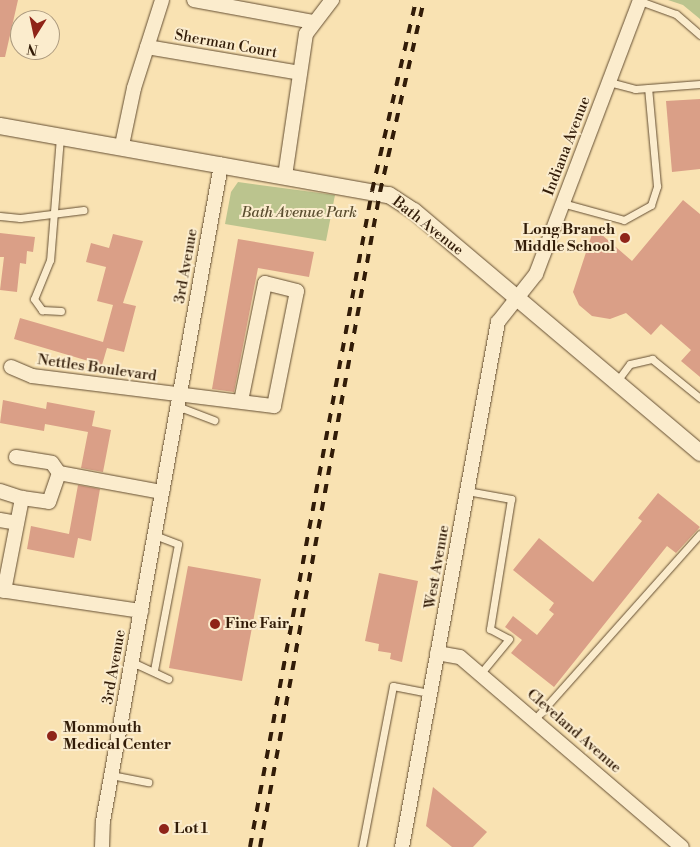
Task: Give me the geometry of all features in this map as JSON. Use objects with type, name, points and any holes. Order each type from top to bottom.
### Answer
[{"type":"street","points":[[122,145],[147,47],[162,0]]},
{"type":"street","points":[[194,0],[314,22]]},
{"type":"street","points":[[285,176],[306,34],[332,0]]},
{"type":"street","name":"Indiana Avenue","points":[[515,297],[536,274],[640,1]]},
{"type":"street","name":"Sherman Court","points":[[147,47],[300,73]]},
{"type":"street","name":"Bath Avenue","points":[[0,126],[60,137],[122,145],[221,165],[380,192],[398,200],[700,453]]},
{"type":"street","name":"3rd Avenue","points":[[102,847],[111,775],[221,165]]},
{"type":"street","name":"Nettles Boulevard","points":[[11,367],[32,376],[66,378],[158,394],[178,400],[241,401],[274,406],[297,291],[265,283],[241,401]]},
{"type":"street","name":"West Avenue","points":[[402,847],[498,322],[515,297]]},
{"type":"street","points":[[16,457],[52,463],[59,473],[162,492]]},
{"type":"street","points":[[0,491],[22,498],[49,502],[59,473]]},
{"type":"street","points":[[22,498],[17,523],[6,551],[2,591],[141,611]]},
{"type":"street","points":[[0,520],[17,523]]},
{"type":"street","name":"Cleveland Avenue","points":[[437,653],[460,657],[536,719],[682,847]]},
{"type":"lane","points":[[640,1],[676,14],[700,35]]},
{"type":"lane","points":[[609,82],[629,89],[700,84]]},
{"type":"lane","points":[[562,203],[624,220],[651,205],[656,186],[648,88]]},
{"type":"lane","points":[[60,137],[53,191],[54,212],[50,260],[34,299],[42,310],[60,311]]},
{"type":"lane","points":[[0,216],[20,218],[54,212],[84,210]]},
{"type":"lane","points":[[616,382],[630,364],[652,359],[700,398]]},
{"type":"lane","points":[[178,400],[214,420]]},
{"type":"lane","points":[[467,491],[511,499],[490,629],[509,639],[480,674]]},
{"type":"lane","points":[[536,719],[700,534]]},
{"type":"lane","points":[[154,535],[178,544],[154,670]]},
{"type":"lane","points":[[132,662],[154,670],[168,679]]},
{"type":"lane","points":[[362,847],[393,686],[430,693]]},
{"type":"lane","points":[[111,775],[148,782]]},
{"type":"green space","points":[[668,0],[700,0],[700,19],[683,5]]},
{"type":"green space","name":"Bath Avenue Park","points":[[238,182],[335,195],[326,241],[225,224],[231,192]]},
{"type":"building","points":[[0,0],[18,0],[16,10],[10,10],[10,35],[5,57],[0,57]]},
{"type":"building","points":[[700,99],[700,169],[672,172],[666,101]]},
{"type":"building","name":"Long Branch Middle School","points":[[683,200],[700,214],[700,377],[681,361],[691,350],[661,324],[651,335],[626,313],[610,319],[592,316],[579,305],[573,292],[594,228],[632,261]]},
{"type":"building","points":[[0,233],[35,237],[33,252],[27,251],[26,264],[20,263],[17,292],[0,290],[4,257],[0,257]]},
{"type":"building","points":[[113,234],[143,241],[123,303],[136,306],[124,352],[107,348],[102,365],[14,339],[20,318],[103,342],[113,305],[97,301],[106,267],[86,262],[91,243],[109,248]]},
{"type":"building","points":[[238,239],[314,252],[309,277],[258,268],[234,392],[212,389]]},
{"type":"building","points":[[3,400],[46,409],[47,402],[95,411],[92,426],[111,430],[103,472],[81,468],[88,432],[45,424],[44,431],[0,423]]},
{"type":"building","points":[[78,485],[100,489],[91,541],[78,538],[74,558],[27,549],[31,526],[69,534]]},
{"type":"building","points":[[658,493],[700,527],[676,553],[667,546],[554,687],[511,653],[522,640],[505,627],[513,616],[537,635],[554,614],[549,610],[554,603],[513,570],[539,538],[593,582],[642,521],[638,518]]},
{"type":"building","name":"Fine Fair","points":[[188,566],[261,579],[242,681],[169,668]]},
{"type":"building","points":[[379,573],[418,581],[402,662],[390,659],[391,653],[378,651],[379,644],[365,641]]},
{"type":"building","points":[[433,787],[487,832],[473,847],[452,847],[426,826]]},
{"type":"railway","points":[[250,847],[372,191],[416,0]]},
{"type":"railway","points":[[260,847],[380,192],[424,0]]},
{"type":"place","name":"Long Branch Middle School","points":[[625,238]]},
{"type":"place","name":"Fine Fair","points":[[215,624]]},
{"type":"place","name":"Monmouth Medical Center","points":[[52,736]]},
{"type":"place","name":"Lot 1","points":[[164,829]]}]
